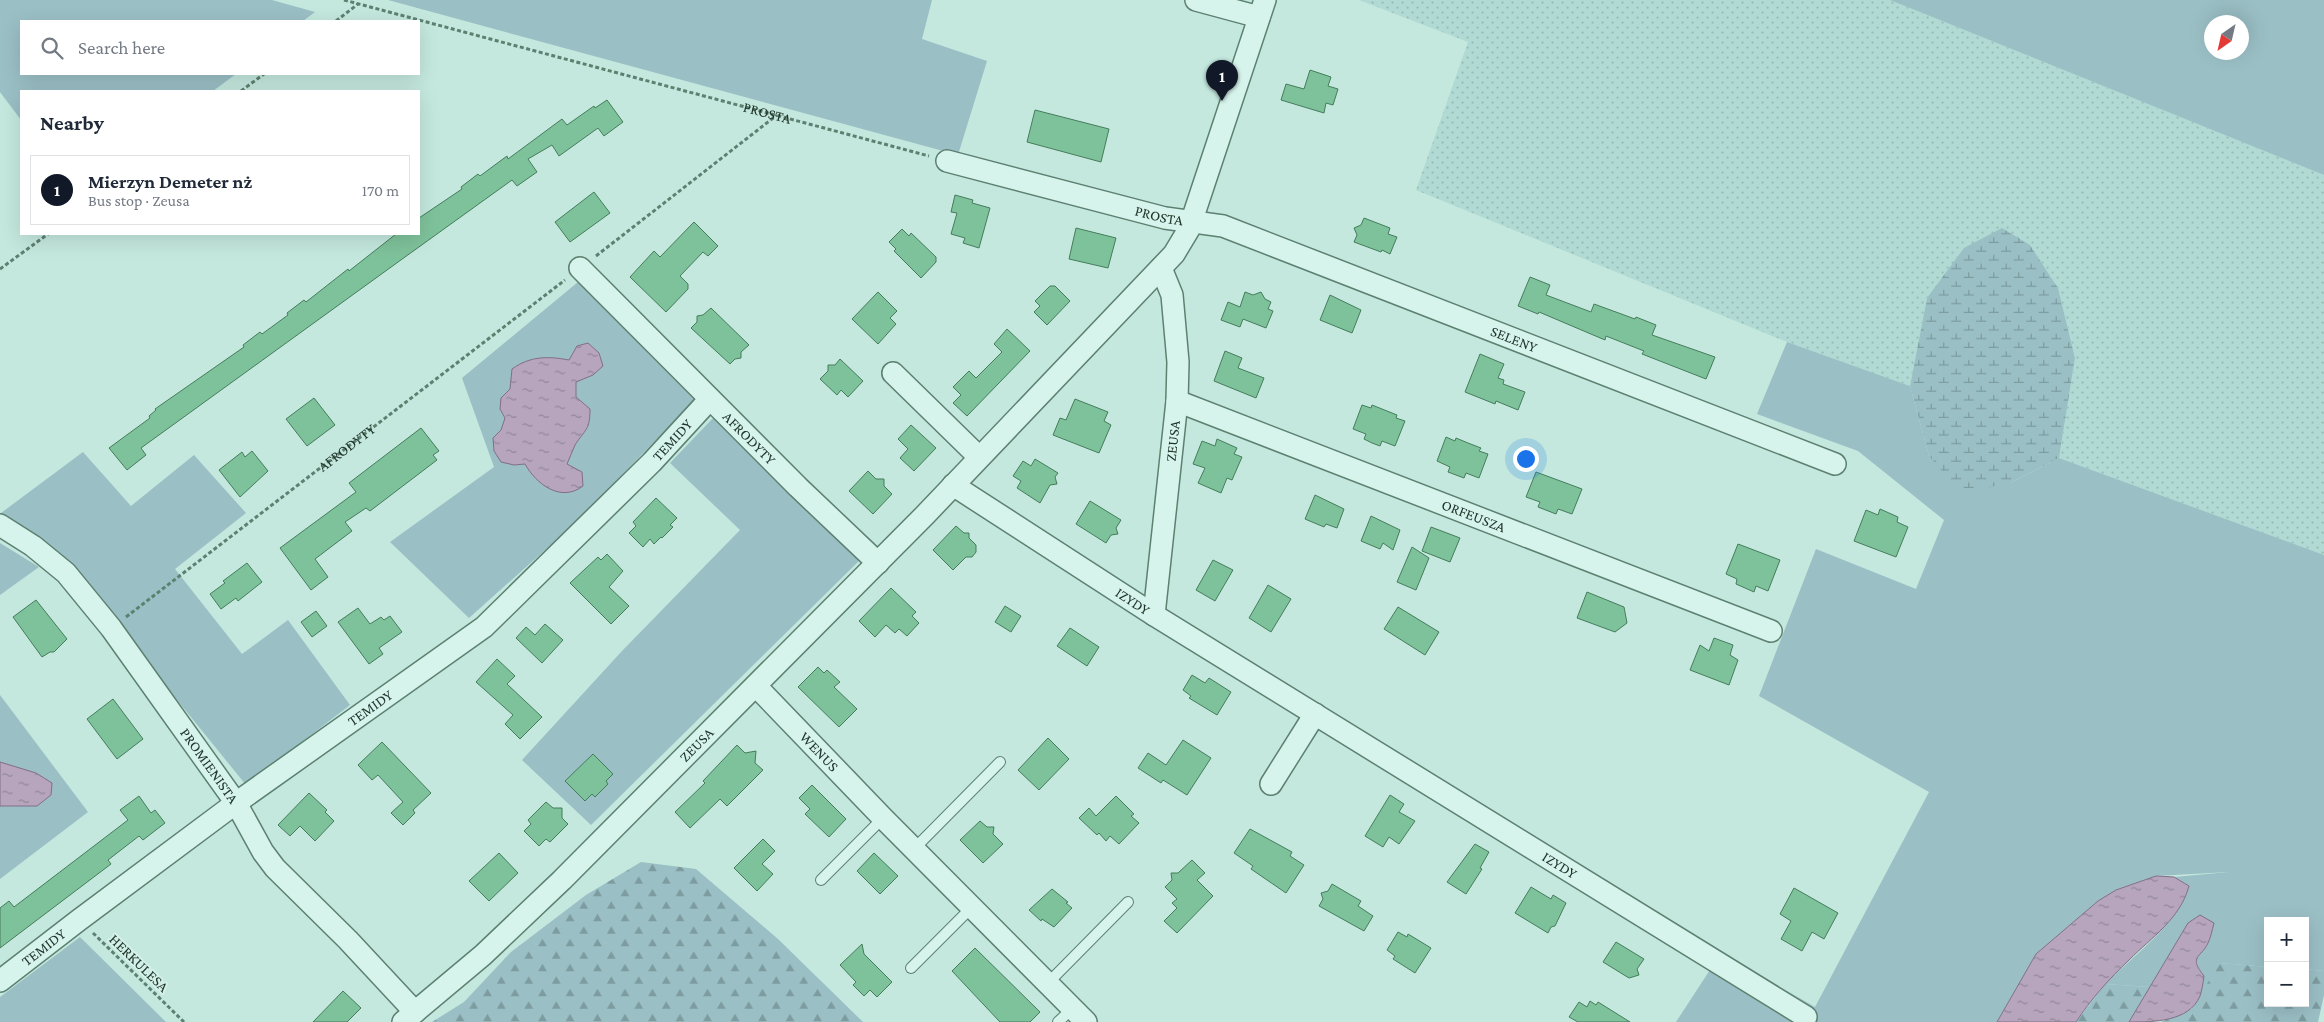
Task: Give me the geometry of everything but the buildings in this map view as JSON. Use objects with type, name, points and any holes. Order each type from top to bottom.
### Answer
[{"type":"street","points":[[1196,0],[1262,9]]},
{"type":"street","name":"ZEUSA","points":[[409,1017],[466,970],[521,920],[756,686],[878,563],[1179,247],[1191,222],[1262,9]]},
{"type":"street","name":"PROSTA","points":[[947,161],[1165,218],[1191,222]]},
{"type":"street","name":"SELENY","points":[[1191,222],[1223,226],[1835,464]]},
{"type":"street","name":"AFRODYTY","points":[[580,268],[798,487],[878,563]]},
{"type":"street","name":"ZEUSA","points":[[1154,615],[1177,401],[1178,362],[1174,314],[1169,284],[1161,268]]},
{"type":"street","points":[[892,373],[979,457]]},
{"type":"street","name":"TEMIDY","points":[[0,981],[236,803],[484,627],[652,462],[710,398]]},
{"type":"street","name":"ORFEUSZA","points":[[1177,401],[1770,631]]},
{"type":"street","name":"IZYDY","points":[[953,485],[1154,615],[1806,1016]]},
{"type":"street","name":"PROMIENISTA","points":[[0,525],[33,546],[66,573],[111,628],[236,803],[263,852],[275,868],[348,940],[409,1017]]},
{"type":"street","name":"WENUS","points":[[756,686],[883,818],[1048,983],[1072,1017]]},
{"type":"street","points":[[1271,784],[1315,714]]},
{"type":"lane","points":[[914,849],[1000,762]]},
{"type":"lane","points":[[821,880],[883,818]]},
{"type":"lane","points":[[1048,983],[1128,902]]},
{"type":"lane","points":[[911,968],[972,907]]},
{"type":"path","name":"PROSTA","points":[[344,0],[419,20]]},
{"type":"path","points":[[337,20],[359,4]]},
{"type":"path","name":"PROSTA","points":[[420,20],[947,161]]},
{"type":"path","points":[[242,90],[263,75]]},
{"type":"path","name":"AFRODYTY","points":[[111,628],[777,115]]},
{"type":"path","points":[[0,269],[47,235]]},
{"type":"path","name":"HERKULESA","points":[[79,920],[184,1022]]},
{"type":"shaded area","points":[[1359,0],[1890,0],[2324,175],[2324,555],[2059,458],[2075,358],[2058,288],[2030,245],[1927,298],[1910,386],[1787,342],[1416,190],[1468,42]]},
{"type":"green space","points":[[0,0],[272,0],[315,12],[304,20],[20,20],[20,75],[235,75],[214,90],[20,90],[20,119],[0,92]]},
{"type":"green space","points":[[388,0],[932,0],[922,39],[987,61],[958,155]]},
{"type":"green space","points":[[1890,0],[2324,0],[2324,175]]},
{"type":"green space","points":[[2002,228],[2030,245],[2058,288],[2075,358],[2059,458],[2010,483],[1961,493],[1929,456],[1910,386],[1927,298],[1964,248]]},
{"type":"green space","points":[[578,282],[695,400],[573,525],[469,618],[390,542],[494,467],[462,378]]},
{"type":"green space","points":[[1787,342],[1910,386],[1929,456],[2010,483],[2059,458],[2324,555],[2324,971],[2309,969],[2309,917],[2264,917],[2264,967],[2220,963],[2200,997],[2204,976],[2198,967],[2197,959],[2207,945],[2200,915],[2188,923],[2150,987],[2105,984],[2154,938],[2176,913],[2184,900],[2189,886],[2174,877],[2229,872],[2156,876],[2116,890],[2098,901],[2036,954],[1997,1022],[1676,1022],[1721,953],[1815,1007],[1929,792],[1759,696],[1816,549],[1916,589],[1944,520],[1858,451],[1757,414]]},
{"type":"green space","points":[[713,418],[863,557],[591,825],[522,760],[622,651],[740,530],[670,463]]},
{"type":"green space","points":[[83,452],[131,506],[194,455],[246,513],[175,569],[242,654],[288,620],[350,705],[246,785],[58,553],[1,513]]},
{"type":"green space","points":[[0,543],[39,567],[0,595]]},
{"type":"green space","points":[[0,695],[88,812],[0,879]]},
{"type":"green space","points":[[641,862],[696,869],[778,939],[863,1022],[432,1022],[464,1002],[511,952],[586,895]]},
{"type":"green space","points":[[80,937],[166,1022],[0,1022],[0,997]]},
{"type":"green space","points":[[2220,963],[2264,967],[2264,1007],[2309,1007],[2309,969],[2324,971],[2324,995],[2318,1022],[2161,1022],[2191,1009]]},
{"type":"green space","points":[[2105,984],[2150,987],[2129,1022],[2076,1022]]},
{"type":"water","points":[[588,343],[599,353],[603,366],[593,375],[576,382],[576,397],[590,409],[590,416],[588,426],[575,445],[567,464],[582,472],[583,486],[575,491],[558,492],[542,484],[525,464],[514,465],[501,462],[494,451],[493,438],[501,430],[505,418],[500,409],[501,398],[510,389],[512,369],[532,359],[554,358],[569,360],[577,346]]},
{"type":"water","points":[[0,762],[36,773],[52,783],[51,795],[37,806],[0,806]]},
{"type":"water","points":[[2156,876],[2174,877],[2189,886],[2185,898],[2172,918],[2107,982],[2076,1022],[1997,1022],[2036,954],[2098,901],[2116,890]]},
{"type":"water","points":[[2200,915],[2214,923],[2208,943],[2196,961],[2204,976],[2200,996],[2195,1005],[2179,1016],[2169,1019],[2129,1022],[2188,923]]},
{"type":"place","name":"Mierzyn Demeter nż","points":[[1222,101]]}]
